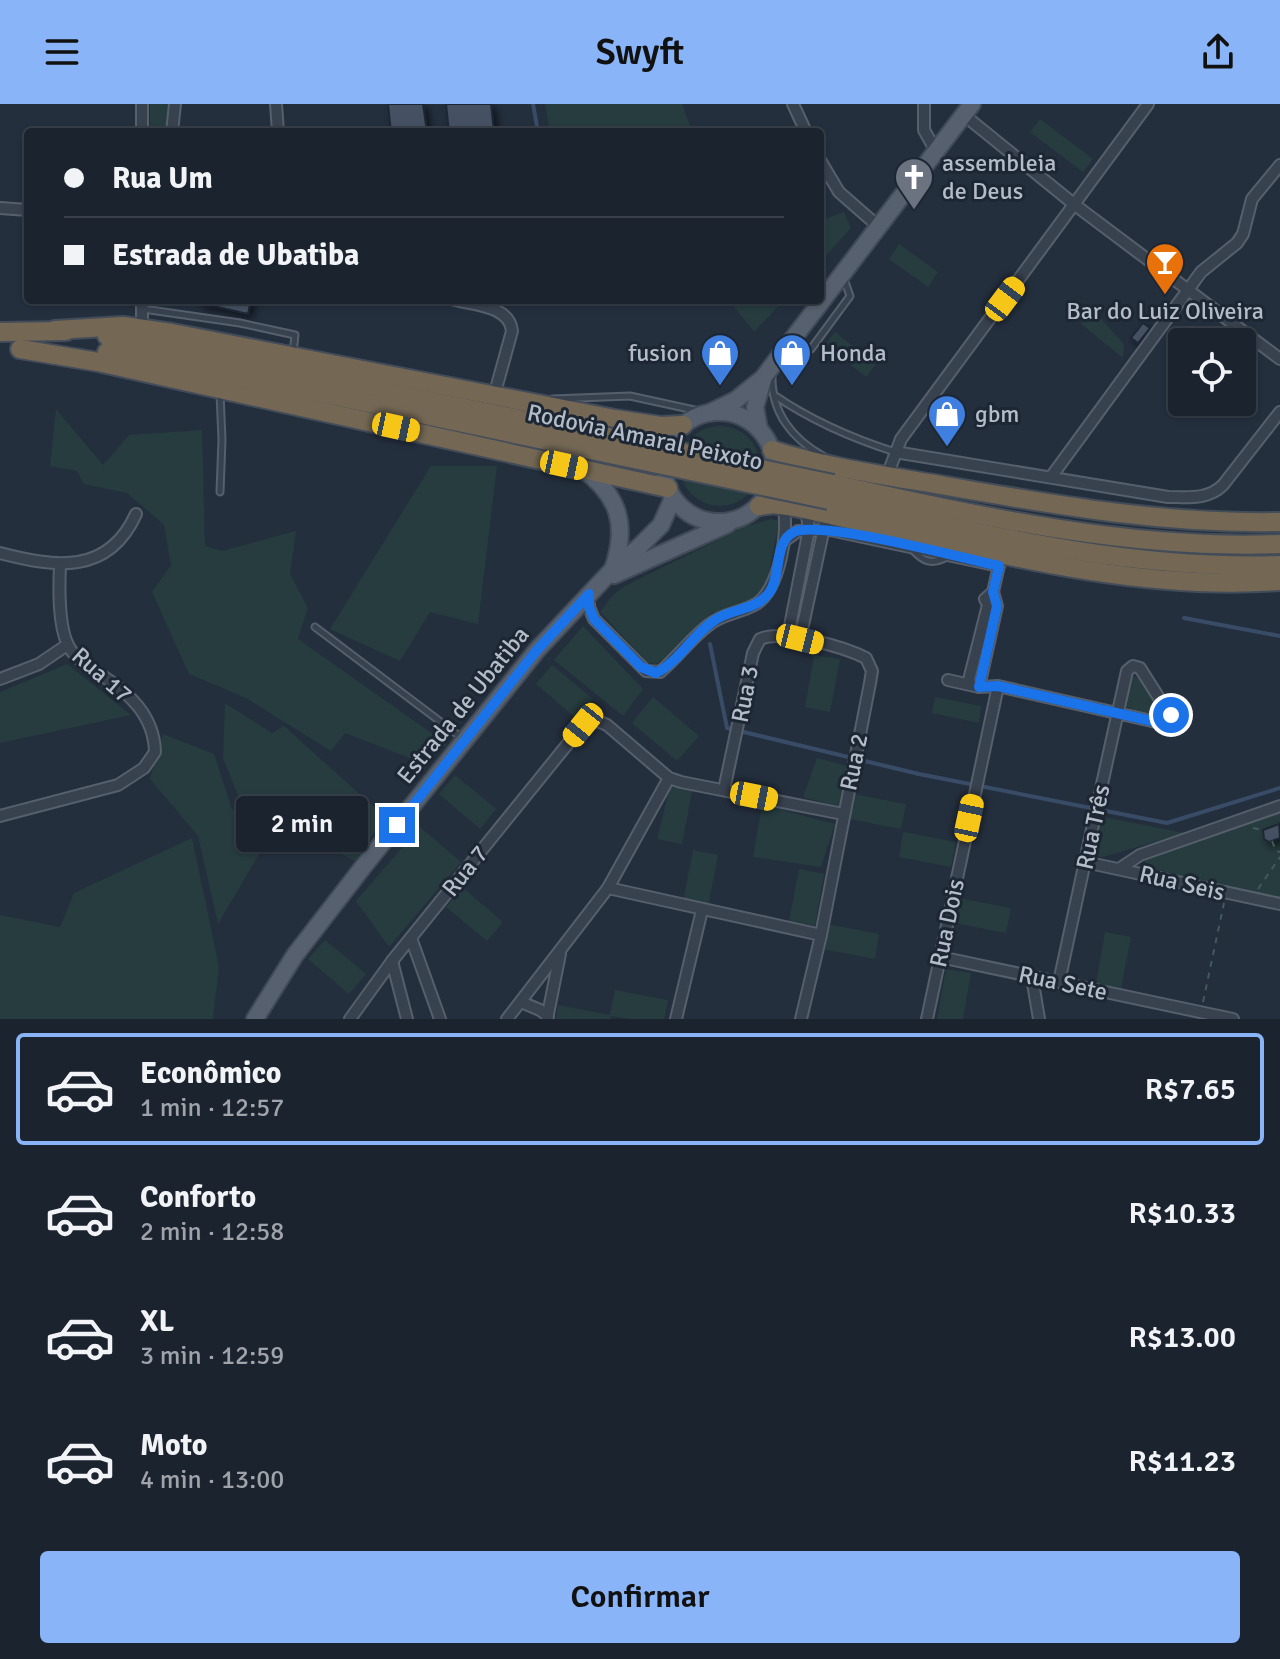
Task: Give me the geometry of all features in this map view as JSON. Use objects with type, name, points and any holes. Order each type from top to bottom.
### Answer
[{"type":"highway","points":[[55,330],[105,326],[142,329],[293,354],[644,424],[683,425]]},
{"type":"highway","name":"Rodovia Amaral Peixoto","points":[[0,332],[55,330],[178,349],[593,442],[829,507],[1115,557],[1223,566],[1280,565]]},
{"type":"highway","name":"Rodovia Amaral Peixoto","points":[[0,350],[61,348],[145,359],[593,442]]},
{"type":"highway","points":[[20,349],[75,357],[582,468],[670,493]]},
{"type":"highway","points":[[772,450],[887,476],[1136,517],[1198,522],[1280,522]]},
{"type":"highway","points":[[759,506],[783,505],[806,510],[829,507],[897,529],[969,546],[1000,559],[1151,580],[1211,583],[1280,581]]},
{"type":"highway","name":"Rodovia Amaral Peixoto","points":[[829,507],[980,516],[1056,529],[1174,542],[1280,544]]},
{"type":"main road","points":[[824,300],[968,110]]},
{"type":"main road","points":[[763,378],[755,407],[759,429],[772,450],[774,477],[771,487],[759,506],[740,519],[718,523],[697,518],[680,506],[670,493],[664,458],[671,440],[683,425],[736,400],[763,378],[821,304]]},
{"type":"main road","points":[[709,413],[739,415],[759,429]]},
{"type":"main road","points":[[582,468],[604,487],[617,509],[620,543],[608,575]]},
{"type":"main road","name":"Estrada de Ubatiba","points":[[255,1019],[295,955],[537,650],[589,594],[655,531],[670,493]]},
{"type":"main road","name":"Estrada de Ubatiba","points":[[608,575],[740,519]]},
{"type":"street","points":[[142,104],[142,128]]},
{"type":"street","points":[[172,128],[175,104]]},
{"type":"street","points":[[276,104],[278,128]]},
{"type":"street","points":[[793,104],[804,128]]},
{"type":"street","points":[[924,104],[924,130],[937,153]]},
{"type":"street","points":[[887,476],[901,439],[1148,104]]},
{"type":"street","points":[[968,110],[1075,205],[1280,359]]},
{"type":"street","points":[[1051,477],[1201,272],[1237,243],[1243,234],[1252,199],[1280,165]]},
{"type":"street","points":[[824,167],[839,192],[879,227]]},
{"type":"street","points":[[0,208],[24,210]]},
{"type":"street","points":[[470,304],[503,313],[511,324],[512,331],[494,396]]},
{"type":"street","points":[[142,305],[142,329]]},
{"type":"street","points":[[895,452],[1168,497],[1201,496],[1214,493],[1280,412]]},
{"type":"street","points":[[589,594],[589,607],[594,619],[641,667],[656,673],[713,621],[756,604],[766,596],[773,583],[783,542],[786,517],[783,505]]},
{"type":"street","points":[[783,542],[793,533],[809,529],[829,507]]},
{"type":"street","points":[[829,507],[910,547],[951,555],[1000,559],[980,631],[974,685]]},
{"type":"street","points":[[806,510],[809,529],[788,636],[800,639],[829,507]]},
{"type":"street","points":[[0,553],[60,565],[77,564],[100,556],[124,534],[136,514]]},
{"type":"street","name":"Rua 17","points":[[0,816],[118,785],[144,768],[155,752],[151,726],[145,715],[130,697],[89,667],[67,645],[60,604],[60,565]]},
{"type":"street","points":[[974,685],[997,606],[989,596]]},
{"type":"street","name":"Rua 3","points":[[724,790],[756,645],[760,639],[772,634],[788,636]]},
{"type":"street","name":"Rua 2","points":[[800,639],[858,654],[870,662],[870,683],[821,935],[801,1019]]},
{"type":"street","points":[[0,679],[54,657],[67,645]]},
{"type":"street","name":"Rua Três","points":[[1059,982],[1127,671],[1133,666],[1140,668],[1173,720],[1165,724],[1118,713]]},
{"type":"street","points":[[948,680],[998,686],[1118,713]]},
{"type":"street","name":"Rua Dois","points":[[927,1019],[998,686]]},
{"type":"street","name":"Rua 7","points":[[350,1019],[392,961],[583,725],[598,721],[607,725],[669,778]]},
{"type":"street","points":[[507,1019],[608,888],[669,778],[843,814]]},
{"type":"street","points":[[1119,869],[1140,855],[1280,806]]},
{"type":"street","name":"Rua Seis","points":[[1085,862],[1280,904]]},
{"type":"street","points":[[608,888],[821,935]]},
{"type":"street","points":[[676,1019],[702,910]]},
{"type":"street","points":[[411,938],[440,1019]]},
{"type":"street","points":[[547,1018],[561,951]]},
{"type":"street","name":"Rua Sete","points":[[940,957],[1233,1019]]},
{"type":"street","points":[[392,961],[407,1019]]},
{"type":"street","points":[[1032,977],[1039,1019]]},
{"type":"street","points":[[521,1002],[540,1010],[547,1018]]},
{"type":"lane","points":[[142,305],[295,335],[293,354]]},
{"type":"lane","points":[[776,361],[772,374],[773,395],[781,418],[794,434],[816,452],[845,468]]},
{"type":"lane","points":[[220,389],[220,492]]},
{"type":"lane","points":[[773,395],[852,438],[895,452]]},
{"type":"lane","points":[[533,404],[562,397],[579,400],[630,396],[709,413]]},
{"type":"lane","points":[[897,529],[910,547]]},
{"type":"lane","points":[[951,555],[969,546]]},
{"type":"lane","points":[[315,627],[466,741]]},
{"type":"path","points":[[1252,899],[1280,854],[1272,841]]},
{"type":"path","points":[[1201,1012],[1226,893]]},
{"type":"green space","points":[[150,104],[168,104],[166,128],[150,128]]},
{"type":"green space","points":[[545,104],[682,104],[691,128],[549,128]]},
{"type":"green space","points":[[1040,119],[1093,159],[1083,172],[1030,132]]},
{"type":"green space","points":[[844,212],[851,228],[824,258],[824,220]]},
{"type":"green space","points":[[899,244],[938,272],[928,287],[889,259]]},
{"type":"green space","points":[[732,304],[780,304],[754,332]]},
{"type":"green space","points":[[1090,307],[1124,344],[1123,358],[1081,324]]},
{"type":"green space","points":[[835,332],[876,364],[866,377],[825,345]]},
{"type":"green space","points":[[56,409],[103,465],[129,435],[202,430],[205,546],[222,551],[296,531],[290,574],[308,608],[298,639],[447,744],[423,763],[345,733],[331,751],[246,698],[189,674],[152,592],[171,565],[164,525],[127,493],[84,484],[77,471],[50,466]]},
{"type":"green space","points":[[712,426],[728,426],[749,437],[760,458],[760,474],[749,495],[728,506],[712,506],[698,500],[686,488],[680,474],[680,458],[686,444],[698,432]]},
{"type":"green space","points":[[431,466],[497,466],[478,624],[430,612],[400,661],[330,629]]},
{"type":"green space","points":[[771,519],[779,521],[768,579],[759,595],[749,602],[712,613],[656,664],[648,663],[600,612],[625,586],[744,527]]},
{"type":"green space","points":[[583,626],[643,689],[623,716],[554,660]]},
{"type":"green space","points":[[814,655],[840,659],[830,712],[805,707]]},
{"type":"green space","points":[[67,664],[131,715],[0,743],[0,692]]},
{"type":"green space","points":[[552,665],[593,699],[577,719],[536,684]]},
{"type":"green space","points":[[1134,676],[1150,692],[1156,714],[1125,706]]},
{"type":"green space","points":[[653,697],[699,736],[677,761],[632,723]]},
{"type":"green space","points":[[935,697],[981,706],[979,723],[932,713]]},
{"type":"green space","points":[[225,703],[272,733],[284,726],[385,817],[355,861],[241,803],[223,758]]},
{"type":"green space","points":[[163,734],[214,754],[232,809],[271,834],[218,924],[198,836],[150,779]]},
{"type":"green space","points":[[817,758],[847,766],[840,807],[803,797]]},
{"type":"green space","points":[[455,775],[496,809],[480,829],[439,794]]},
{"type":"green space","points":[[670,787],[692,791],[682,844],[657,839]]},
{"type":"green space","points":[[853,794],[906,804],[901,829],[849,819]]},
{"type":"green space","points":[[762,805],[835,824],[821,867],[753,857]]},
{"type":"green space","points":[[1280,813],[1280,898],[1145,867],[1145,861],[1152,857]]},
{"type":"green space","points":[[1103,817],[1185,833],[1103,857],[1098,856],[1095,848]]},
{"type":"green space","points":[[420,827],[461,862],[389,947],[356,901]]},
{"type":"green space","points":[[903,832],[956,842],[951,867],[899,857]]},
{"type":"green space","points":[[192,838],[219,967],[213,1019],[0,1019],[0,915],[60,927],[74,893]]},
{"type":"green space","points":[[693,850],[718,855],[708,907],[683,902]]},
{"type":"green space","points":[[799,869],[824,874],[815,926],[789,921]]},
{"type":"green space","points":[[462,887],[503,922],[487,941],[446,907]]},
{"type":"green space","points":[[958,898],[1011,908],[1006,933],[954,923]]},
{"type":"green space","points":[[827,924],[879,934],[875,959],[822,949]]},
{"type":"green space","points":[[1105,932],[1131,937],[1121,989],[1096,984]]},
{"type":"green space","points":[[325,940],[366,974],[349,994],[308,959]]},
{"type":"green space","points":[[946,969],[971,973],[963,1019],[937,1019]]},
{"type":"green space","points":[[615,990],[668,1000],[664,1019],[611,1016],[610,1019],[556,1019],[558,1005],[610,1015]]},
{"type":"building","points":[[388,104],[423,104],[426,128],[391,128]]},
{"type":"building","points":[[446,104],[491,104],[494,128],[449,128]]},
{"type":"building","points":[[204,304],[250,304],[248,314]]},
{"type":"building","points":[[1143,323],[1150,328],[1138,343],[1131,338]]},
{"type":"building","points":[[1279,824],[1280,838],[1269,842],[1264,839],[1263,830]]},
{"type":"waterway","points":[[533,104],[537,128]]},
{"type":"waterway","points":[[1184,618],[1280,636]]},
{"type":"waterway","points":[[710,644],[727,728],[919,774],[1167,823],[1280,788]]},
{"type":"place","name":"assembleia de Deus","points":[[914,211]]},
{"type":"place","name":"Bar do Luiz Oliveira","points":[[1165,296]]},
{"type":"place","name":"fusion","points":[[720,387]]},
{"type":"place","name":"Honda","points":[[792,387]]},
{"type":"place","name":"gbm","points":[[947,448]]},
{"type":"route","points":[[397,825],[537,650],[589,594],[589,607],[594,619],[641,667],[652,673],[660,672],[713,621],[756,604],[766,596],[772,588],[783,542],[793,533],[804,530],[840,532],[999,566],[993,592],[997,606],[979,687],[998,686],[1165,724],[1173,720],[1171,715]]}]
